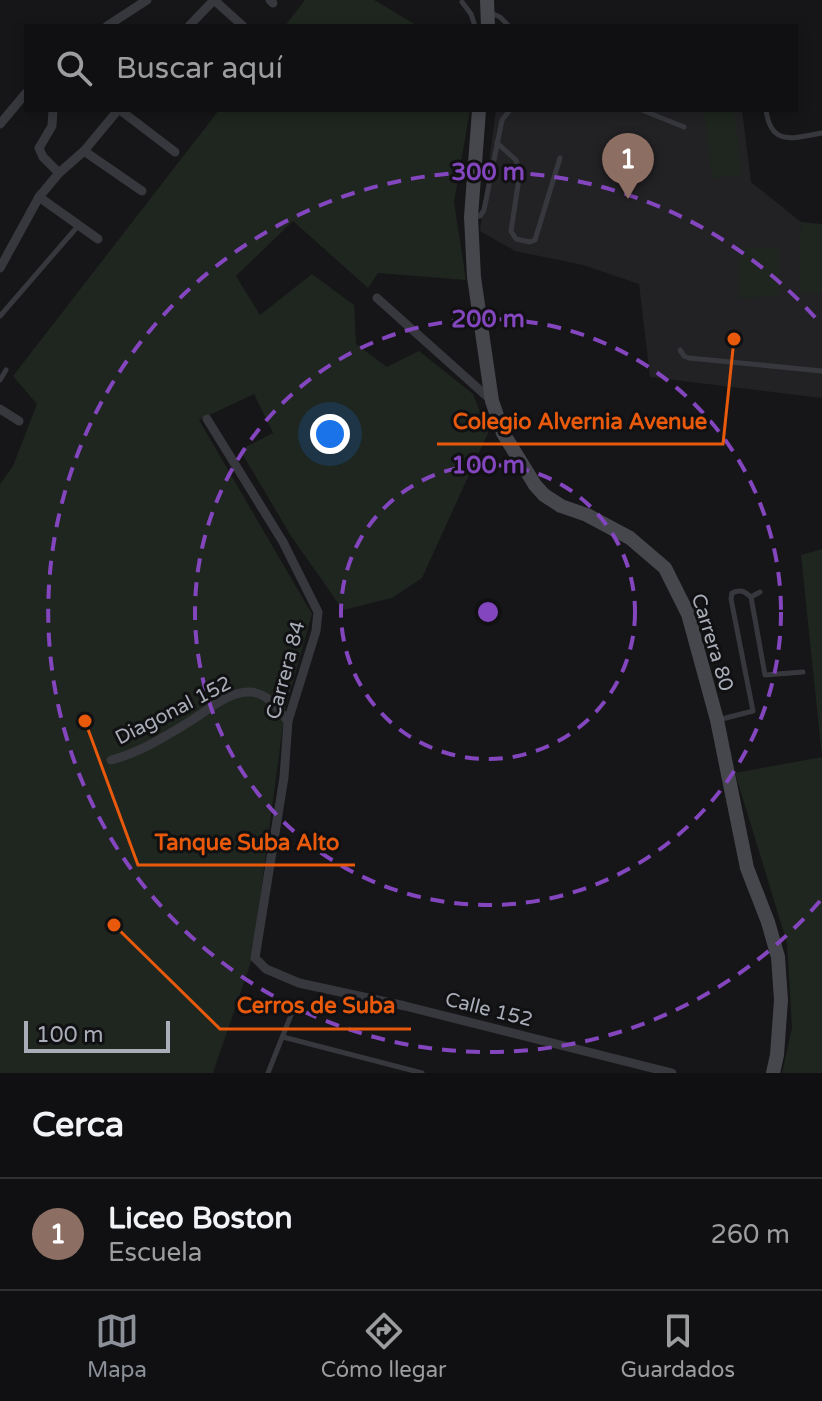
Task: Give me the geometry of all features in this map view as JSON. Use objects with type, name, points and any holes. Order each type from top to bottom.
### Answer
[{"type":"street","points":[[110,24],[147,0]]},
{"type":"street","points":[[191,24],[214,0],[241,24]]},
{"type":"street","points":[[0,124],[24,95]]},
{"type":"street","points":[[53,112],[52,126],[39,148],[43,157],[59,173]]},
{"type":"street","points":[[0,268],[39,197],[117,112]]},
{"type":"street","points":[[122,112],[175,152]]},
{"type":"street","name":"Carrera 80","points":[[479,112],[471,217],[474,277],[492,401],[503,433],[544,495],[630,538],[665,568],[688,614],[717,720],[747,868],[778,957],[781,1000],[773,1073]]},
{"type":"street","points":[[84,151],[142,191]]},
{"type":"street","points":[[39,197],[98,239]]},
{"type":"street","points":[[377,298],[492,401]]},
{"type":"street","points":[[0,409],[19,421]]},
{"type":"street","name":"Carrera 84","points":[[207,419],[283,542],[318,612],[319,621],[288,721],[284,777],[255,958]]},
{"type":"street","name":"Diagonal 152","points":[[111,760],[155,743],[228,698],[242,693],[263,695],[288,721]]},
{"type":"street","name":"Calle 152","points":[[255,958],[266,969],[299,983],[405,1006],[672,1073]]},
{"type":"lane","points":[[462,2],[474,24]]},
{"type":"lane","points":[[487,13],[497,15],[507,24]]},
{"type":"lane","points":[[471,217],[480,216],[484,210],[502,120],[508,112]]},
{"type":"lane","points":[[647,112],[684,127]]},
{"type":"lane","points":[[766,112],[768,125],[774,134],[783,137],[822,133]]},
{"type":"lane","points":[[497,143],[516,160],[520,172],[511,231],[516,239],[535,240],[560,158]]},
{"type":"lane","points":[[0,316],[79,225]]},
{"type":"lane","points":[[680,350],[689,358],[822,371]]},
{"type":"lane","points":[[0,380],[6,370]]},
{"type":"lane","points":[[717,720],[753,711],[731,599],[732,593],[737,590],[751,597],[765,675],[803,672]]},
{"type":"lane","points":[[751,597],[760,592]]},
{"type":"lane","points":[[268,1073],[291,1015]]},
{"type":"lane","points":[[283,1037],[422,1073]]},
{"type":"shaded area","points":[[305,0],[374,0],[415,24],[287,24]]},
{"type":"shaded area","points":[[217,112],[470,112],[454,202],[466,280],[378,273],[368,288],[293,221],[236,276],[260,315],[312,274],[354,305],[356,344],[387,367],[419,351],[473,394],[488,433],[422,578],[392,598],[343,610],[291,536],[240,450],[273,433],[254,394],[199,420],[312,614],[285,710],[252,959],[213,1073],[0,1073],[0,484],[13,466],[37,404],[13,376]]},
{"type":"shaded area","points":[[496,112],[742,112],[751,182],[801,222],[822,225],[822,398],[650,377],[639,284],[583,265],[515,251],[480,231]]},
{"type":"shaded area","points":[[704,112],[734,112],[742,175],[712,178]]},
{"type":"shaded area","points":[[801,222],[822,224],[822,294],[800,293]]},
{"type":"shaded area","points":[[739,248],[779,248],[779,296],[739,298]]},
{"type":"shaded area","points":[[822,549],[822,757],[801,555]]},
{"type":"shaded area","points":[[822,757],[822,1073],[782,1073],[792,1028],[787,943],[735,773]]},
{"type":"place","name":"Liceo Boston","points":[[628,199]]},
{"type":"place","name":"Colegio Alvernia Avenue","points":[[734,339]]},
{"type":"place","name":"Tanque Suba Alto","points":[[85,721]]},
{"type":"place","name":"Cerros de Suba","points":[[114,925]]}]
